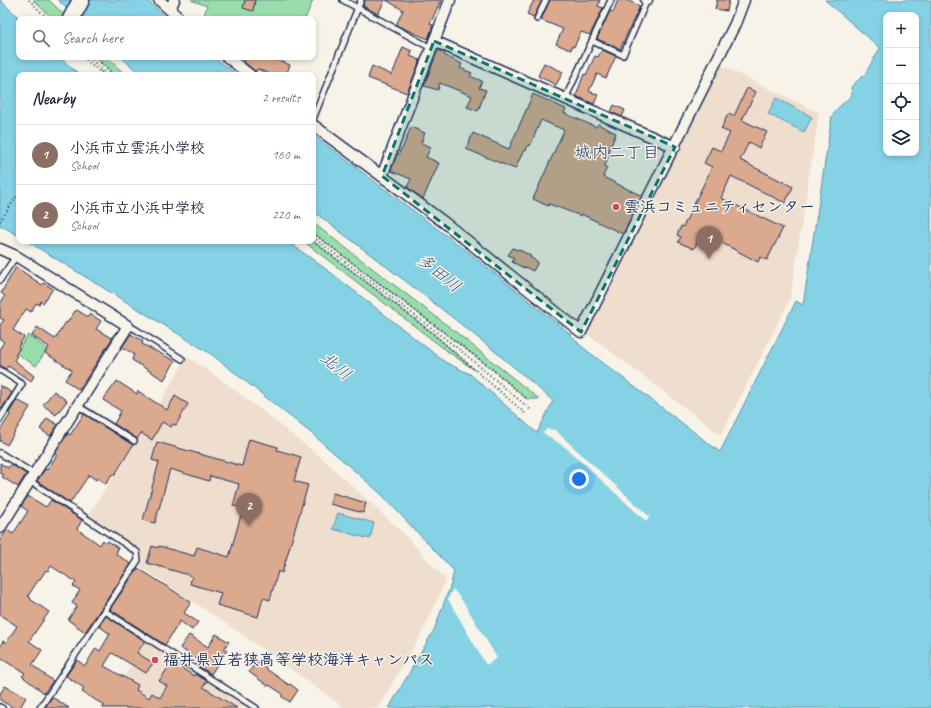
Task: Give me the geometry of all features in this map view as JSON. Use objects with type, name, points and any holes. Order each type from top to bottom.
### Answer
[{"type":"highway","points":[[73,16],[81,0]]},
{"type":"street","points":[[159,0],[177,16]]},
{"type":"street","points":[[170,10],[174,0]]},
{"type":"street","points":[[382,176],[450,0]]},
{"type":"street","points":[[316,127],[445,223],[581,332],[735,24],[744,0]]},
{"type":"street","points":[[433,44],[565,99],[674,147]]},
{"type":"street","points":[[231,60],[246,72]]},
{"type":"street","points":[[0,249],[16,256],[128,326],[0,528]]},
{"type":"lane","points":[[343,0],[433,44]]},
{"type":"lane","points":[[316,112],[361,0]]},
{"type":"lane","points":[[538,19],[546,0]]},
{"type":"lane","points":[[565,99],[611,0]]},
{"type":"lane","points":[[592,41],[623,55],[647,0]]},
{"type":"lane","points":[[0,280],[16,256]]},
{"type":"lane","points":[[128,326],[182,358]]},
{"type":"lane","points":[[0,370],[22,384],[0,419]]},
{"type":"lane","points":[[78,406],[134,441]]},
{"type":"lane","points":[[0,453],[32,478],[137,552],[138,560],[40,708]]},
{"type":"lane","points":[[104,611],[256,708]]},
{"type":"path","points":[[29,0],[45,16]]},
{"type":"path","points":[[86,60],[100,72]]},
{"type":"path","points":[[92,60],[105,72]]},
{"type":"path","points":[[98,60],[111,72]]},
{"type":"path","points":[[0,221],[16,197]]},
{"type":"path","points":[[316,234],[492,369],[528,399]]},
{"type":"path","points":[[316,239],[459,350],[531,410]]},
{"type":"path","points":[[316,243],[430,331],[527,415]]},
{"type":"highlighted area","points":[[434,41],[675,147],[581,332],[382,176]]},
{"type":"shaded area","points":[[720,65],[819,113],[790,299],[721,435],[585,332]]},
{"type":"shaded area","points":[[187,357],[216,376],[324,460],[405,535],[446,580],[424,629],[378,708],[345,708],[239,632],[139,566],[143,559],[141,551],[88,516],[149,422]]},
{"type":"shaded area","name":"福井県立若狭高等学校海洋キャンパス","points":[[146,641],[251,708],[100,708],[113,686],[117,688]]},
{"type":"green space","points":[[33,0],[49,0],[65,16],[50,16]]},
{"type":"green space","points":[[191,0],[313,0],[306,16],[204,16],[207,6]]},
{"type":"green space","points":[[98,60],[109,60],[123,72],[110,72]]},
{"type":"green space","points":[[316,225],[452,329],[539,399],[527,399],[492,369],[316,235]]},
{"type":"green space","points":[[316,243],[430,331],[475,370],[451,354],[307,244]]},
{"type":"green space","points":[[28,335],[47,349],[36,366],[16,353]]},
{"type":"water","points":[[0,0],[17,16],[16,60],[62,60],[76,72],[16,72],[16,234],[0,225]]},
{"type":"water","points":[[58,0],[147,0],[165,16],[75,16]]},
{"type":"water","points":[[825,0],[931,0],[931,708],[389,708],[434,630],[451,584],[454,571],[380,493],[311,433],[211,354],[32,244],[291,244],[330,272],[445,362],[470,374],[537,433],[553,401],[465,327],[316,213],[316,137],[468,252],[568,332],[581,346],[720,452],[796,301],[803,305],[832,116],[852,95],[851,87],[865,74],[880,48]]},
{"type":"water","points":[[124,60],[218,60],[233,72],[138,72]]},
{"type":"water","points":[[776,98],[812,117],[804,132],[768,114]]},
{"type":"water","points":[[338,513],[374,523],[370,539],[333,529]]},
{"type":"pier","points":[[547,429],[555,430],[650,517],[646,521],[565,447],[543,433]]},
{"type":"pier","points":[[453,589],[464,603],[497,658],[486,665],[448,599]]},
{"type":"building","points":[[245,0],[255,0],[253,11],[243,8]]},
{"type":"building","points":[[365,0],[385,0],[378,14],[363,6]]},
{"type":"building","points":[[386,0],[441,0],[430,24],[433,25],[428,39],[396,25],[403,10]]},
{"type":"building","points":[[534,0],[542,0],[534,17],[527,14]]},
{"type":"building","points":[[550,0],[600,0],[598,6],[603,8],[590,35],[581,32],[571,50],[556,44],[563,29],[541,20]]},
{"type":"building","points":[[618,0],[626,0],[640,6],[620,49],[597,39],[610,11],[613,12]]},
{"type":"building","points":[[717,0],[729,0],[727,11],[715,9]]},
{"type":"building","points":[[403,47],[412,51],[410,56],[420,60],[407,93],[368,78],[372,66],[392,75]]},
{"type":"building","points":[[438,50],[445,53],[444,55],[462,64],[460,68],[472,73],[470,76],[482,81],[479,88],[486,90],[478,111],[467,107],[472,96],[440,83],[438,90],[424,86]]},
{"type":"building","points":[[602,50],[616,56],[606,78],[597,74],[589,91],[598,95],[594,104],[576,96],[584,74],[586,75],[595,56],[598,57]]},
{"type":"building","points":[[245,60],[278,60],[290,65],[287,72],[264,72],[257,69],[256,72],[244,62]]},
{"type":"building","points":[[544,63],[563,72],[556,85],[538,76]]},
{"type":"building","points":[[747,88],[756,92],[742,120],[767,132],[759,148],[749,142],[740,160],[793,187],[785,203],[731,176],[721,198],[783,228],[767,260],[760,257],[758,262],[720,242],[722,238],[704,229],[694,249],[678,242],[681,237],[677,235],[681,226],[683,227],[712,167],[704,163],[712,147],[721,151],[730,133],[721,129],[728,114],[734,116]]},
{"type":"building","points":[[533,94],[566,109],[564,113],[596,127],[598,124],[616,133],[609,151],[605,166],[607,167],[603,177],[642,196],[623,234],[581,214],[581,216],[549,204],[548,206],[533,199],[564,130],[541,120],[530,146],[528,145],[526,151],[524,150],[515,169],[466,149],[473,133],[509,149]]},
{"type":"building","points":[[614,105],[625,110],[622,117],[611,112]]},
{"type":"building","points":[[411,127],[425,133],[421,143],[431,147],[426,157],[439,163],[423,199],[407,187],[411,179],[391,171],[397,154],[398,155],[402,149]]},
{"type":"building","points":[[513,248],[531,256],[530,257],[538,262],[533,271],[512,262],[514,258],[508,255]]},
{"type":"building","points":[[16,267],[42,285],[44,283],[53,289],[43,303],[41,301],[39,305],[36,303],[31,312],[26,309],[13,330],[24,337],[18,347],[20,348],[15,355],[17,356],[14,360],[34,376],[31,381],[8,366],[6,369],[0,365],[0,348],[4,342],[0,339],[0,325],[4,320],[0,318],[0,304],[5,296],[1,293]]},
{"type":"building","points":[[77,310],[88,317],[90,314],[101,321],[96,329],[111,338],[117,331],[79,390],[65,380],[72,370],[45,353],[49,347],[32,336],[37,327],[55,339],[66,322],[67,323]]},
{"type":"building","points":[[131,334],[143,341],[142,344],[175,361],[164,380],[132,360],[134,354],[122,347]]},
{"type":"building","points":[[117,381],[137,394],[138,391],[167,410],[175,396],[188,404],[176,425],[173,424],[171,427],[162,422],[152,440],[141,433],[137,439],[114,424],[121,411],[103,400]]},
{"type":"building","points":[[0,385],[12,393],[2,408],[0,407]]},
{"type":"building","points":[[54,391],[67,401],[56,415],[43,405]]},
{"type":"building","points":[[17,400],[30,407],[7,445],[0,441],[0,430],[10,415],[9,413]]},
{"type":"building","points":[[84,414],[133,445],[114,476],[112,474],[106,484],[89,475],[70,503],[37,481],[45,469],[47,470],[57,455],[55,454],[68,433],[70,435]]},
{"type":"building","points":[[47,418],[58,425],[50,436],[40,429]]},
{"type":"building","points":[[249,439],[278,447],[277,450],[301,457],[294,481],[308,485],[282,573],[278,571],[270,600],[263,598],[258,617],[217,605],[221,593],[190,584],[192,576],[147,563],[152,546],[158,548],[159,546],[194,556],[197,547],[229,557],[243,508],[233,506],[239,484],[210,476],[209,481],[170,469],[155,523],[143,520],[159,462],[152,460],[157,442],[242,466]]},
{"type":"building","points":[[0,463],[8,468],[11,464],[26,474],[18,487],[2,477],[3,475],[0,473]]},
{"type":"building","points":[[333,493],[366,503],[363,513],[330,504]]},
{"type":"building","points":[[28,496],[46,507],[51,500],[82,520],[77,529],[100,545],[103,540],[106,543],[108,541],[118,548],[116,554],[131,564],[85,632],[68,620],[77,606],[72,603],[80,590],[73,586],[76,582],[51,566],[39,579],[28,596],[49,612],[29,641],[42,650],[32,665],[53,681],[44,693],[22,676],[25,673],[0,658],[0,646],[3,641],[6,643],[17,626],[0,615],[0,540],[7,530],[13,534],[28,511],[21,506]]},
{"type":"building","points":[[138,568],[191,602],[184,613],[198,622],[192,630],[180,621],[165,645],[110,609]]},
{"type":"building","points":[[106,616],[145,641],[137,653],[153,663],[146,673],[112,653],[104,666],[138,685],[136,690],[149,698],[152,693],[160,698],[167,686],[159,681],[172,662],[194,676],[195,674],[207,681],[203,687],[237,708],[103,708],[104,705],[82,692],[84,688],[66,676],[77,660],[85,666],[96,648],[100,651],[110,634],[99,626]]},
{"type":"building","points":[[216,634],[229,642],[224,648],[227,650],[211,674],[200,667],[203,663],[180,648],[189,635],[208,647]]},
{"type":"building","points":[[257,661],[298,690],[290,702],[281,696],[283,694],[269,685],[268,686],[249,672]]},
{"type":"building","points":[[5,686],[26,697],[20,708],[14,708],[0,700],[0,694]]},
{"type":"building","points":[[52,697],[69,708],[45,708]]},
{"type":"place","name":"雲浜コミュニティセンター","points":[[616,207]]},
{"type":"place","name":"小浜市立雲浜小学校","points":[[709,259]]},
{"type":"place","name":"小浜市立小浜中学校","points":[[249,526]]},
{"type":"place","name":"福井県立若狭高等学校海洋キャンパス","points":[[155,660]]},
{"type":"district","name":"城内二丁目","points":[[617,152]]},
{"type":"water label","name":"多田川","points":[[439,273]]},
{"type":"water label","name":"北川","points":[[336,366]]}]
